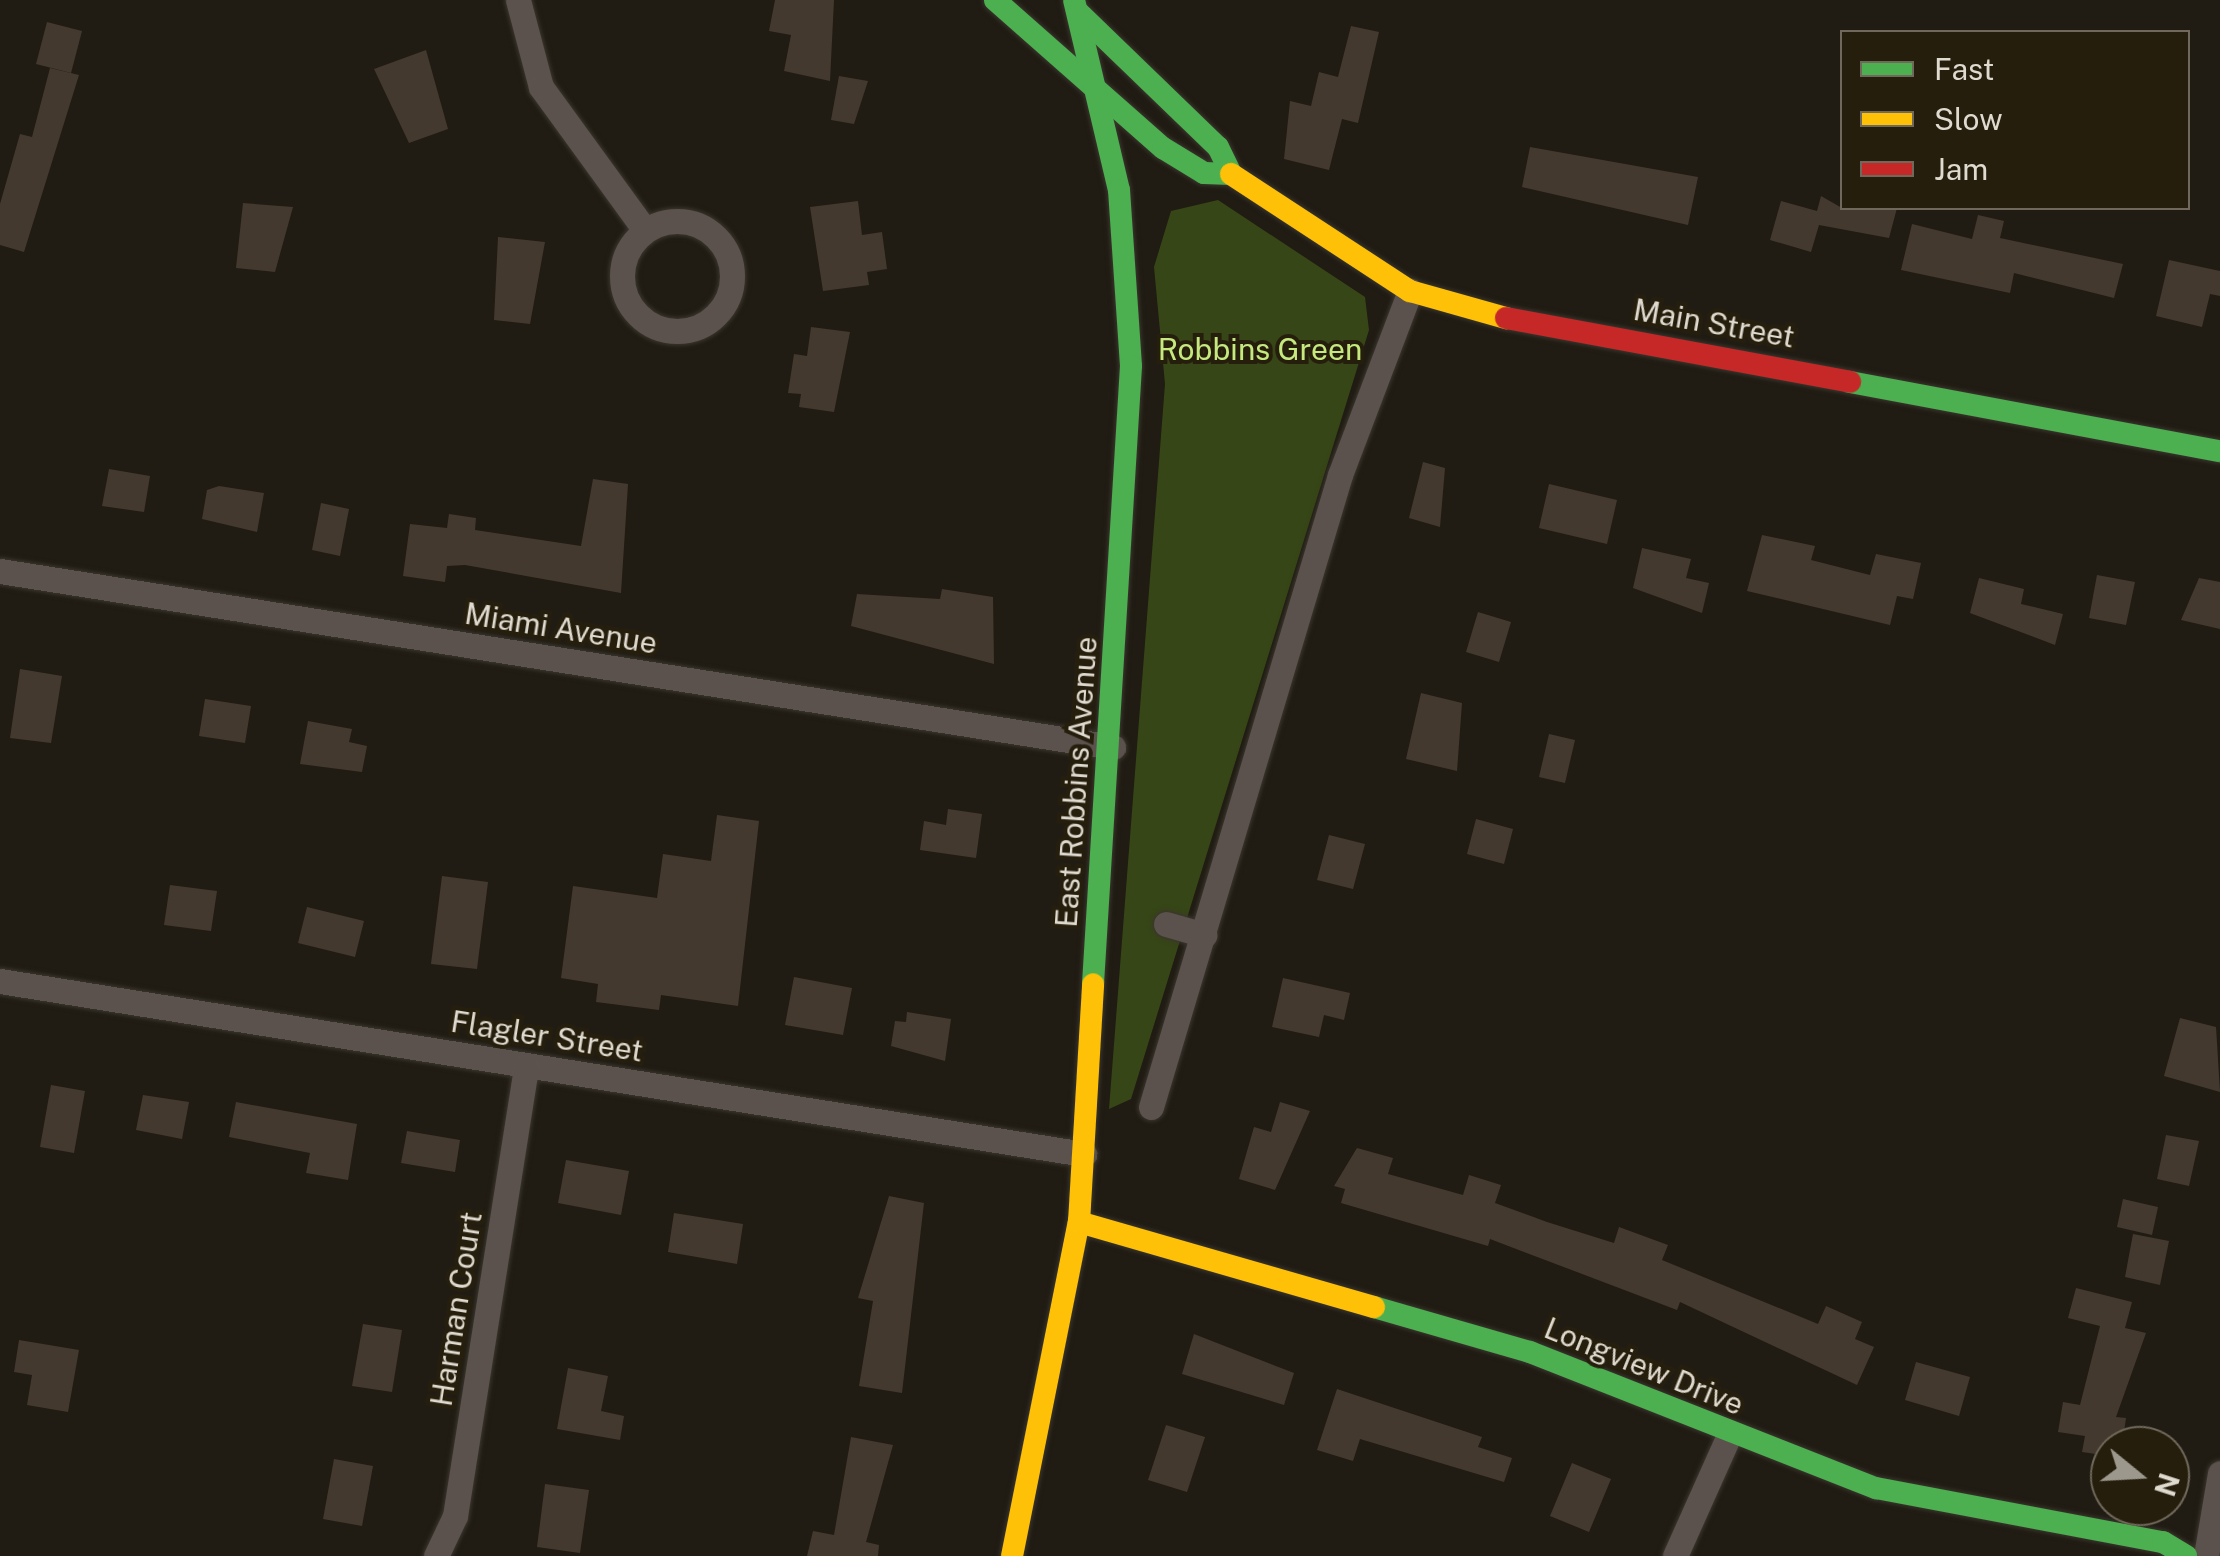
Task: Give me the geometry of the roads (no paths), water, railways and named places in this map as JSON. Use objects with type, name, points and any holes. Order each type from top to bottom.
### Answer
[{"type":"main road","points":[[995,0],[1188,165],[1230,174]]},
{"type":"main road","points":[[1072,3],[1218,146],[1230,174]]},
{"type":"main road","name":"East Robbins Avenue","points":[[1012,1556],[1079,1222],[1113,748],[1131,366],[1119,190],[1072,3]]},
{"type":"main road","name":"Main Street","points":[[1230,174],[1410,291],[1475,312],[2220,451]]},
{"type":"main road","name":"Longview Drive","points":[[1079,1222],[1530,1352],[1730,1434],[1876,1488],[2163,1542],[2186,1556]]},
{"type":"street","points":[[518,0],[542,87],[644,230]]},
{"type":"street","points":[[689,221],[726,249],[729,296],[709,321],[680,332],[636,314],[621,270],[644,230],[689,221]]},
{"type":"street","points":[[1151,1107],[1340,476],[1410,291]]},
{"type":"street","name":"Miami Avenue","points":[[0,571],[1113,748]]},
{"type":"street","points":[[1166,924],[1204,934]]},
{"type":"street","name":"Flagler Street","points":[[0,981],[1084,1154]]},
{"type":"street","name":"Harman Court","points":[[436,1556],[458,1500],[526,1067]]},
{"type":"street","points":[[1675,1556],[1730,1434]]},
{"type":"street","points":[[2206,1556],[2220,1473]]},
{"type":"park label","name":"Robbins Green","points":[[1260,349]]}]
